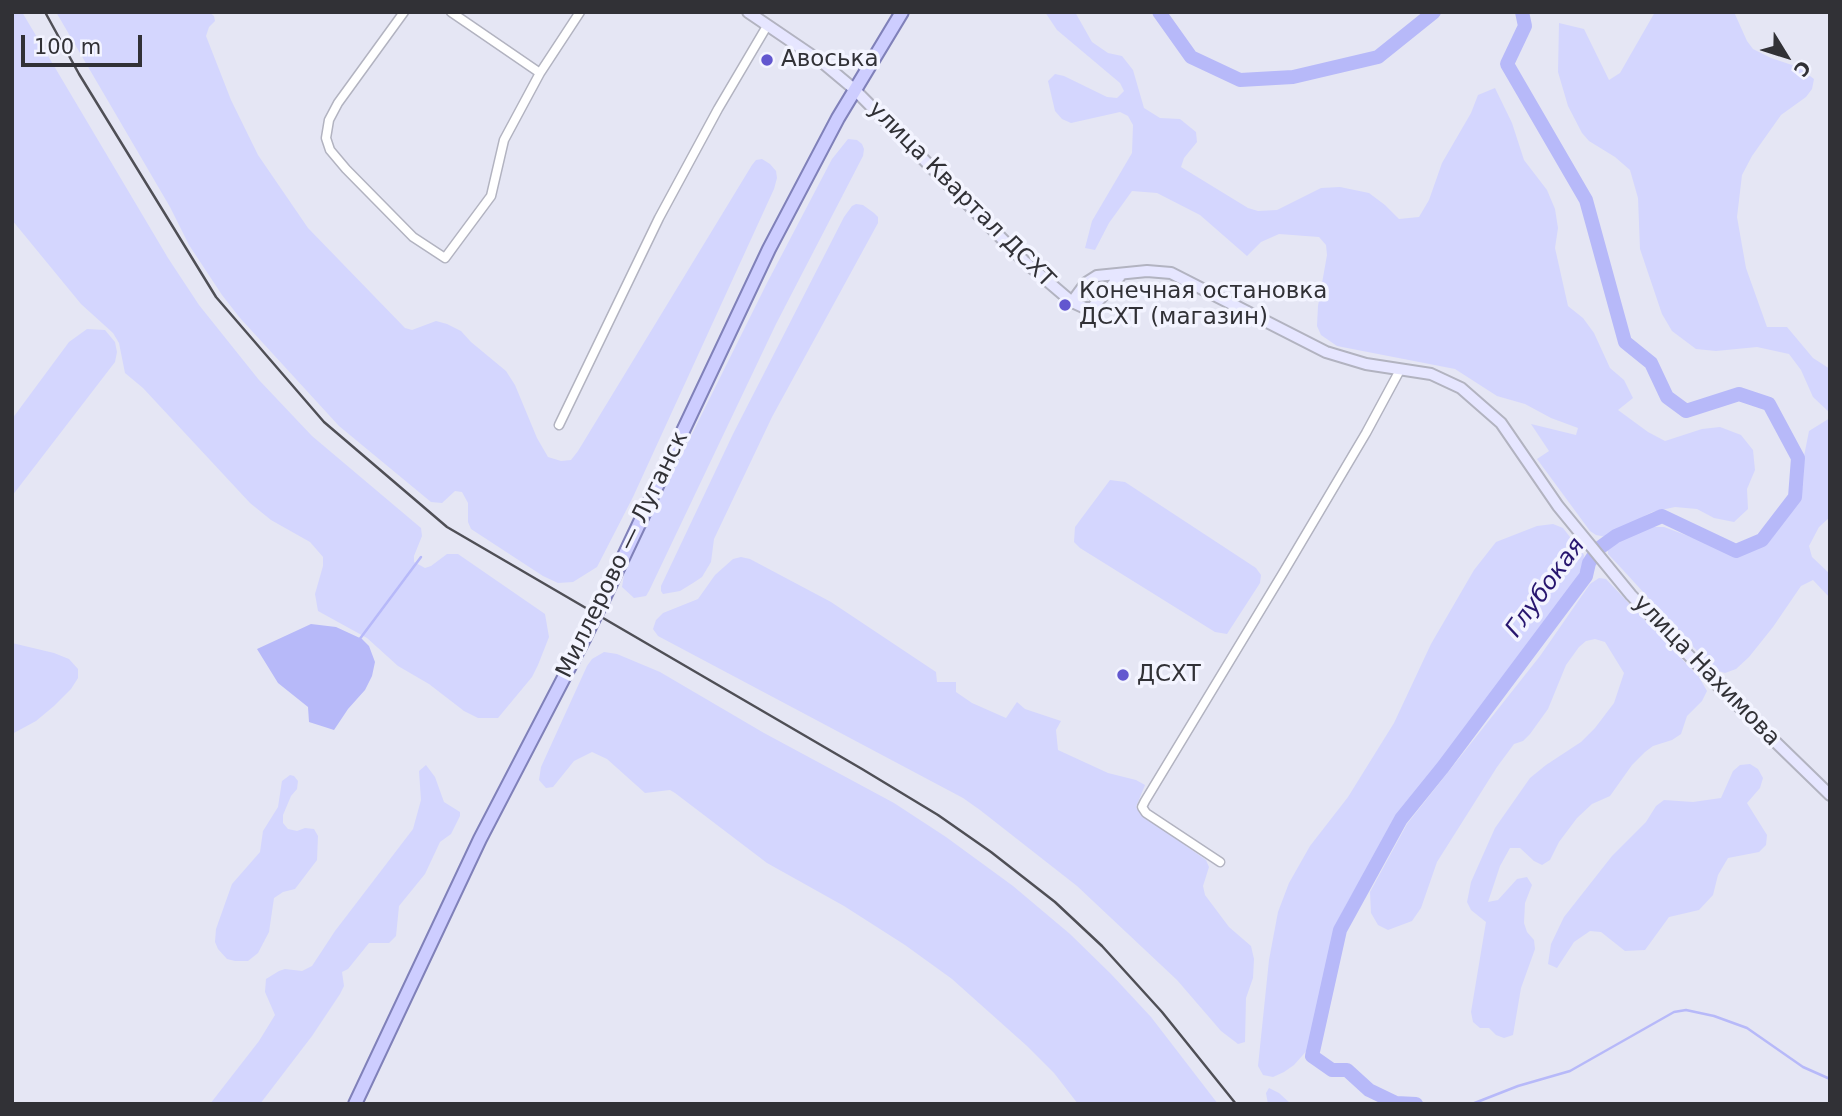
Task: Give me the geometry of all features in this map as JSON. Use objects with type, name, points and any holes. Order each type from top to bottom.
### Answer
[{"type":"main road","name":"Миллерово — Луганск","points":[[355,1104],[480,839],[605,596],[769,248],[854,89],[902,12]]},
{"type":"street","points":[[404,12],[338,103],[329,120],[326,138],[330,150],[340,162],[403,227],[413,237],[445,258],[491,196],[504,140],[540,73],[580,12]]},
{"type":"street","points":[[451,12],[540,73]]},
{"type":"street","name":"улица Квартал ДСХТ","points":[[748,12],[823,63],[854,89],[1017,254],[1072,302],[1091,279],[1103,275],[1156,271],[1179,276],[1267,324],[1326,352],[1366,364],[1431,374],[1455,384],[1494,417],[1586,542]]},
{"type":"street","points":[[559,425],[659,218],[767,26]]},
{"type":"street","points":[[1072,302],[1092,308],[1121,275]]},
{"type":"street","points":[[1220,862],[1146,813],[1142,807],[1144,800],[1283,573],[1400,370]]},
{"type":"street","name":"улица Нахимова","points":[[1586,542],[1721,689],[1830,795]]},
{"type":"shaded area","points":[[12,12],[22,12],[168,258],[199,305],[259,380],[312,436],[421,528],[422,536],[414,562],[425,568],[447,554],[458,554],[545,614],[549,637],[538,665],[532,677],[498,718],[478,718],[464,711],[429,684],[398,666],[367,638],[318,611],[315,594],[323,557],[310,542],[271,520],[250,503],[143,388],[125,373],[119,343],[113,333],[81,304],[12,220]]},
{"type":"shaded area","points":[[56,12],[209,12],[214,16],[215,21],[206,36],[231,100],[258,155],[308,228],[405,328],[412,330],[436,321],[447,324],[461,331],[506,371],[548,457],[561,461],[571,460],[578,451],[752,165],[756,160],[762,159],[770,164],[776,171],[774,189],[633,497],[597,567],[573,582],[558,583],[543,576],[471,529],[468,522],[468,503],[462,492],[455,491],[442,503],[431,502],[339,426],[222,295],[189,245],[170,207]]},
{"type":"shaded area","points":[[1045,12],[1075,12],[1092,42],[1108,53],[1122,56],[1133,70],[1144,108],[1160,118],[1180,119],[1196,132],[1197,142],[1184,158],[1181,167],[1248,208],[1258,211],[1277,210],[1321,188],[1340,187],[1369,193],[1399,219],[1419,217],[1429,200],[1442,163],[1471,113],[1478,95],[1495,88],[1512,123],[1524,160],[1547,190],[1555,209],[1558,228],[1555,248],[1568,306],[1583,318],[1594,333],[1610,368],[1624,380],[1633,398],[1618,410],[1665,441],[1702,429],[1720,427],[1741,435],[1753,450],[1755,470],[1747,489],[1748,509],[1734,522],[1714,518],[1697,509],[1675,507],[1652,512],[1606,537],[1596,535],[1590,531],[1537,459],[1549,451],[1531,424],[1576,435],[1578,428],[1525,404],[1497,396],[1455,369],[1337,346],[1321,335],[1317,326],[1318,306],[1327,255],[1326,245],[1319,237],[1279,234],[1261,242],[1247,256],[1200,215],[1157,193],[1132,191],[1109,223],[1095,250],[1085,248],[1092,221],[1132,153],[1133,125],[1128,116],[1120,112],[1071,123],[1062,119],[1055,111],[1048,81],[1055,74],[1107,97],[1117,98],[1124,91],[1120,83],[1057,30]]},
{"type":"shaded area","points":[[1655,12],[1734,12],[1753,49],[1798,67],[1814,79],[1812,89],[1806,97],[1781,115],[1752,156],[1742,175],[1737,217],[1746,268],[1767,327],[1787,327],[1813,358],[1830,369],[1830,413],[1813,397],[1801,370],[1789,354],[1757,347],[1716,351],[1696,349],[1672,331],[1662,314],[1640,249],[1638,198],[1630,170],[1589,141],[1568,106],[1558,72],[1559,23],[1584,29],[1609,80],[1620,73]]},
{"type":"shaded area","points":[[848,139],[862,144],[863,156],[776,324],[649,591],[646,596],[634,598],[622,587],[625,569],[767,283],[832,159]]},
{"type":"shaded area","points":[[856,204],[863,205],[874,213],[878,217],[878,223],[772,417],[714,539],[711,562],[702,577],[693,583],[680,591],[663,594],[661,586],[733,434],[844,217]]},
{"type":"shaded area","points":[[87,329],[105,330],[115,342],[115,362],[12,496],[12,419],[69,342]]},
{"type":"shaded area","points":[[1830,418],[1830,517],[1819,527],[1809,546],[1812,557],[1830,574],[1830,598],[1813,580],[1801,586],[1749,657],[1736,669],[1725,673],[1716,670],[1608,554],[1608,549],[1632,534],[1652,527],[1664,527],[1737,554],[1752,550],[1771,539],[1798,500],[1803,485],[1804,456],[1809,431]]},
{"type":"shaded area","points":[[1110,480],[1125,482],[1256,568],[1261,575],[1260,583],[1227,634],[1215,632],[1074,542],[1075,527]]},
{"type":"shaded area","points":[[1553,524],[1563,528],[1584,555],[1583,566],[1574,583],[1456,743],[1402,810],[1346,905],[1334,930],[1310,1047],[1284,1072],[1273,1077],[1263,1075],[1258,1066],[1269,960],[1278,912],[1289,883],[1310,846],[1348,797],[1394,723],[1431,644],[1474,570],[1496,542],[1537,526]]},
{"type":"shaded area","points":[[733,559],[750,559],[831,602],[936,672],[937,682],[956,682],[956,692],[972,703],[1006,718],[1017,702],[1025,709],[1061,721],[1056,730],[1058,750],[1108,773],[1145,785],[1136,807],[1141,814],[1206,860],[1209,867],[1203,886],[1205,895],[1229,927],[1251,946],[1254,959],[1253,978],[1246,998],[1245,1042],[1238,1044],[1221,1031],[1177,980],[1077,886],[963,798],[658,636],[653,629],[656,620],[663,613],[698,599],[715,575]]},
{"type":"shaded area","points":[[1599,578],[1606,579],[1699,677],[1707,691],[1702,701],[1687,716],[1681,734],[1645,752],[1610,796],[1592,804],[1577,818],[1559,842],[1550,860],[1542,865],[1520,848],[1510,848],[1500,866],[1488,902],[1498,900],[1517,879],[1527,877],[1532,885],[1525,903],[1524,923],[1534,940],[1535,949],[1521,988],[1513,1035],[1504,1038],[1489,1028],[1480,1028],[1473,1022],[1471,1012],[1486,922],[1471,910],[1467,902],[1471,882],[1495,828],[1530,778],[1581,742],[1614,703],[1624,673],[1605,642],[1595,639],[1586,641],[1566,665],[1548,709],[1530,734],[1523,741],[1514,744],[1497,767],[1437,862],[1421,908],[1412,921],[1388,930],[1378,925],[1371,913],[1370,892],[1407,824],[1540,656],[1590,584]]},
{"type":"shaded area","points":[[311,624],[336,627],[362,639],[369,646],[375,662],[365,690],[334,730],[309,722],[308,707],[278,683],[257,649]]},
{"type":"shaded area","points":[[12,643],[69,659],[78,669],[78,678],[54,706],[36,721],[12,734]]},
{"type":"shaded area","points":[[604,652],[617,654],[660,672],[764,733],[894,803],[1013,886],[1070,934],[1111,974],[1151,1017],[1218,1104],[1078,1104],[1054,1073],[1027,1046],[952,979],[844,906],[767,863],[670,790],[645,793],[607,759],[592,752],[574,761],[553,787],[546,788],[539,780],[541,767],[587,666],[592,659]]},
{"type":"shaded area","points":[[1750,764],[1758,769],[1763,778],[1760,788],[1747,803],[1767,835],[1766,845],[1759,852],[1728,858],[1718,875],[1713,895],[1699,910],[1669,917],[1645,950],[1625,951],[1601,932],[1590,931],[1574,942],[1557,968],[1548,964],[1551,944],[1564,917],[1612,856],[1646,822],[1656,806],[1664,800],[1693,802],[1721,798],[1733,771],[1740,765]]},
{"type":"shaded area","points":[[426,765],[435,777],[444,802],[460,812],[460,816],[451,834],[440,842],[425,874],[399,906],[396,936],[389,943],[369,943],[348,969],[342,972],[344,986],[340,994],[260,1104],[210,1104],[259,1041],[275,1015],[265,992],[266,979],[285,969],[302,971],[312,966],[335,931],[413,829],[421,800],[419,771]]},
{"type":"shaded area","points":[[290,775],[298,781],[297,789],[283,815],[283,823],[288,829],[297,831],[314,829],[318,836],[317,860],[295,889],[274,898],[269,932],[258,953],[248,961],[227,959],[215,942],[216,929],[232,884],[260,852],[263,831],[278,807],[282,781]]},
{"type":"shaded area","points":[[1269,1088],[1291,1104],[1268,1104],[1266,1093]]},
{"type":"waterway","name":"Глубокая","points":[[1159,12],[1191,57],[1240,80],[1293,77],[1378,57],[1434,12]]},
{"type":"waterway","name":"Глубокая","points":[[1416,1104],[1396,1103],[1369,1090],[1347,1070],[1332,1070],[1312,1056],[1340,930],[1401,819],[1586,576],[1589,563],[1598,549],[1616,536],[1662,516],[1736,551],[1762,540],[1795,497],[1798,458],[1769,404],[1739,394],[1686,411],[1667,397],[1651,363],[1625,342],[1586,200],[1507,64],[1525,26],[1522,12]]},
{"type":"waterway","points":[[359,640],[421,557]]},
{"type":"waterway","points":[[1472,1104],[1518,1086],[1570,1071],[1674,1012],[1686,1010],[1714,1016],[1747,1028],[1803,1067],[1830,1079]]},
{"type":"railway","points":[[45,12],[79,74],[216,297],[324,422],[447,527],[862,769],[938,815],[991,852],[1055,902],[1102,946],[1162,1012],[1236,1104]]},
{"type":"place","name":"Авоська","points":[[767,60]]},
{"type":"place","name":"Конечная остановка ДСХТ (магазин)","points":[[1065,305]]},
{"type":"place","name":"ДСХТ","points":[[1123,675]]}]
